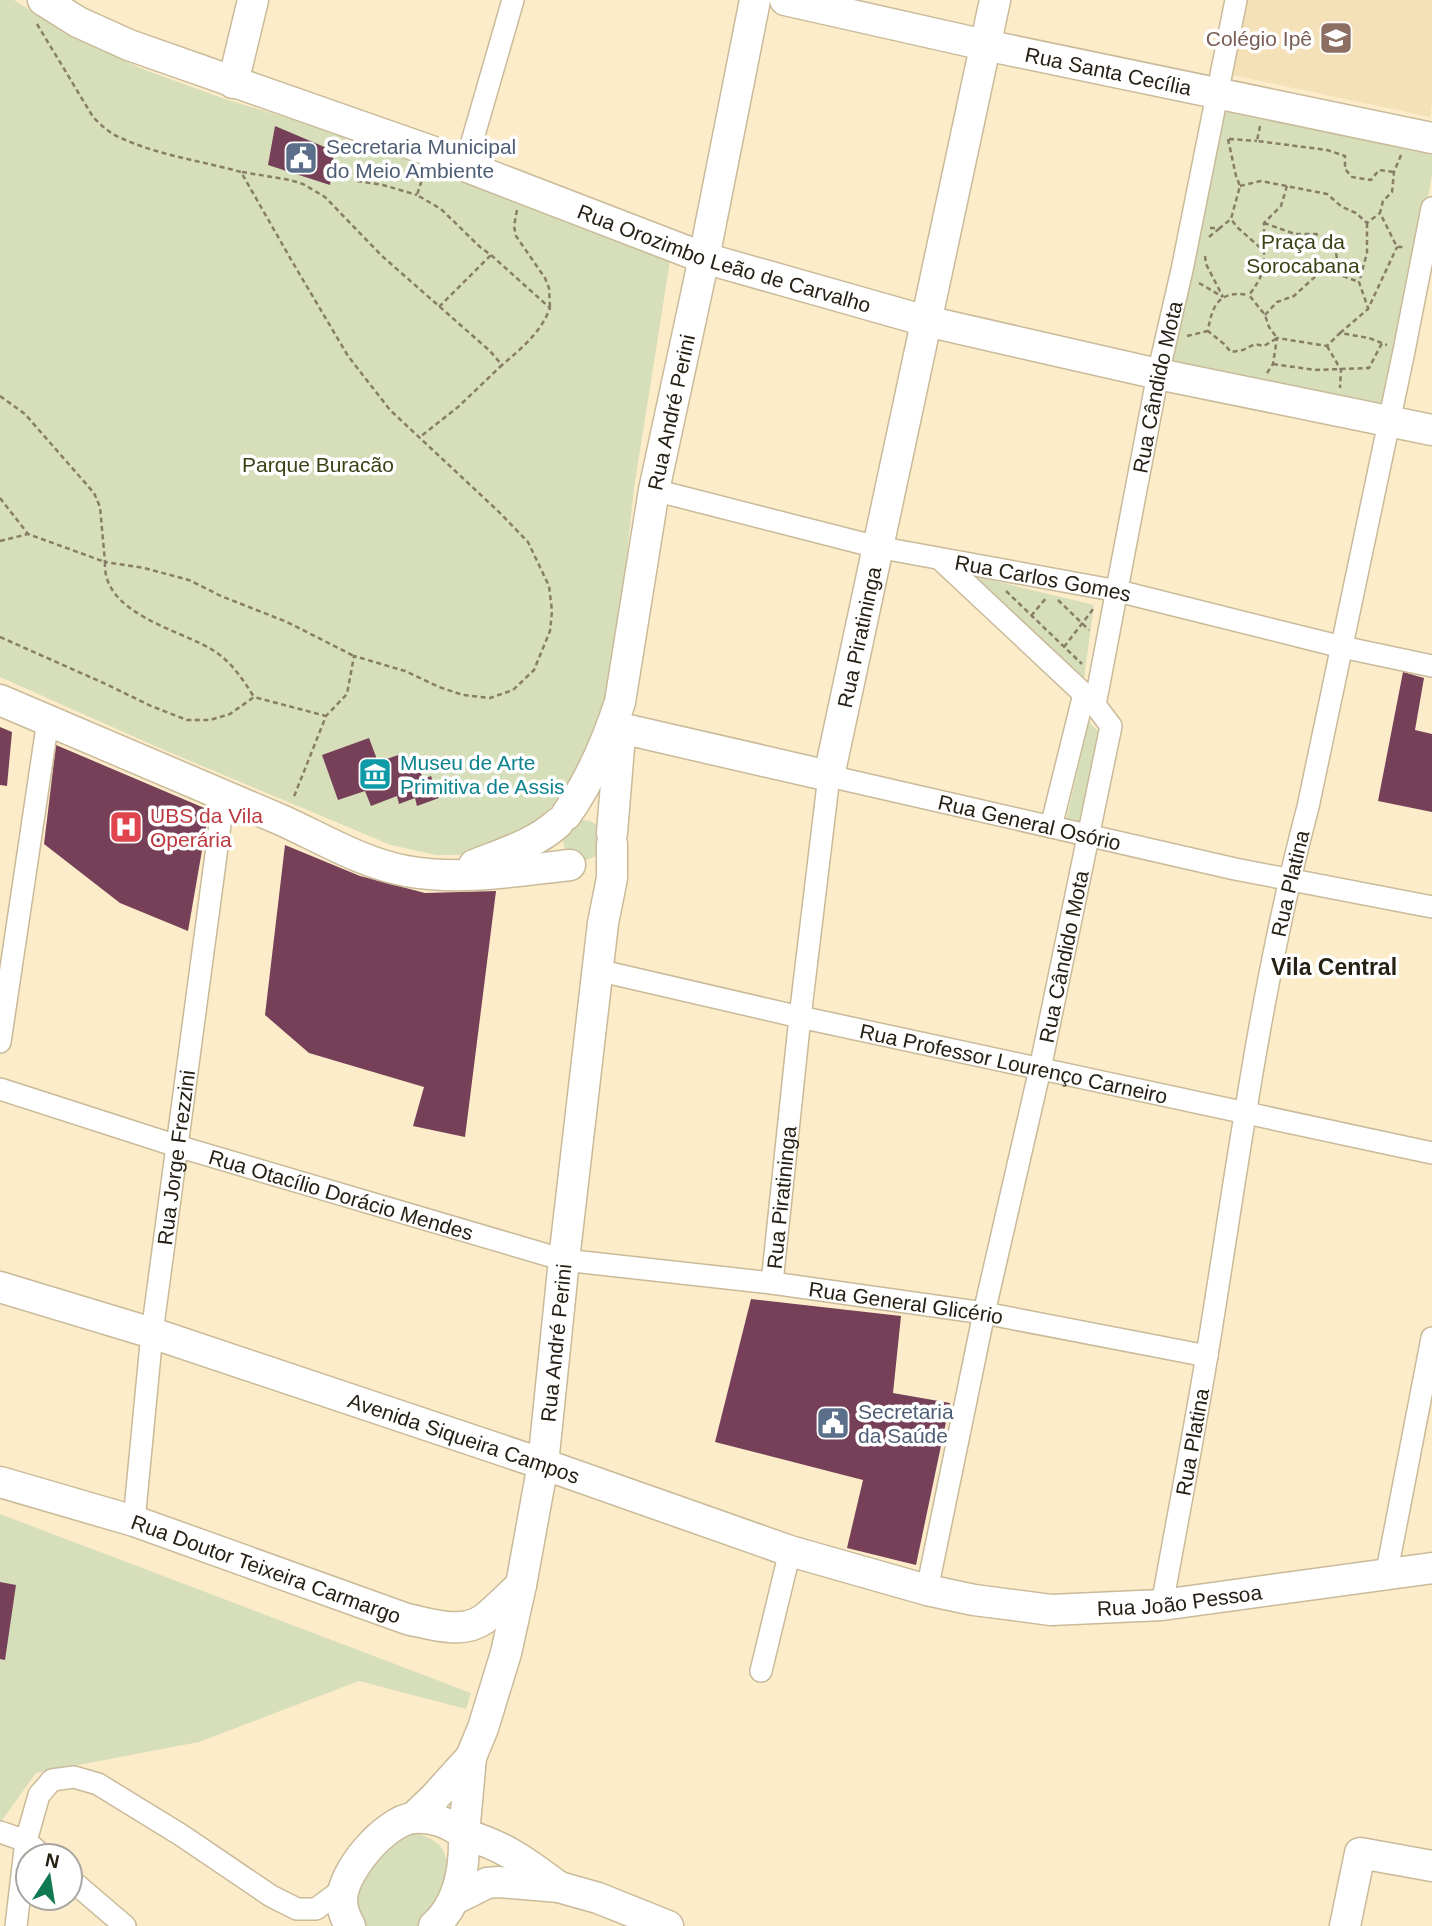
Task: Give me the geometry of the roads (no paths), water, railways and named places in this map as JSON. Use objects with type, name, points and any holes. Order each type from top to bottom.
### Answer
[{"type":"main road","points":[[233,83],[253,0]]},
{"type":"main road","name":"Rua André Perini","points":[[562,819],[592,774],[611,732],[620,702],[654,490],[704,258],[755,0]]},
{"type":"main road","name":"Rua Santa Cecília","points":[[785,0],[985,45],[1421,135]]},
{"type":"main road","name":"Rua Piratininga","points":[[829,776],[995,0]]},
{"type":"main road","name":"Rua Orozimbo Leão de Carvalho","points":[[40,12],[78,22],[129,45],[431,151],[704,258],[926,321],[1158,374],[1432,430]]},
{"type":"main road","points":[[0,700],[388,867],[448,875],[574,866],[589,868],[608,855],[612,838],[607,822],[599,814],[577,810],[529,843],[448,875]]},
{"type":"main road","name":"Rua André Perini","points":[[456,1899],[464,1861],[471,1757],[506,1654],[543,1464],[597,970],[612,878],[612,838],[619,747],[622,734],[629,730]]},
{"type":"main road","name":"Rua General Osório","points":[[629,730],[829,776]]},
{"type":"main road","points":[[562,819],[554,833],[554,845],[558,855],[574,866]]},
{"type":"main road","name":"Rua André Perini","points":[[574,866],[593,889],[603,923]]},
{"type":"main road","name":"Avenida Siqueira Campos","points":[[0,1287],[152,1333],[543,1464],[790,1552],[927,1590]]},
{"type":"main road","name":"Rua Doutor Teixeira Carmargo","points":[[0,1482],[134,1521],[407,1619],[443,1627],[455,1628],[482,1621],[521,1585]]},
{"type":"main road","name":"Rua João Pessoa","points":[[927,1590],[974,1600],[1051,1610],[1162,1605],[1432,1568]]},
{"type":"main road","name":"Rua André Perini","points":[[344,1888],[360,1857],[375,1840],[405,1820],[413,1818],[471,1757]]},
{"type":"main road","points":[[413,1818],[438,1820],[464,1834],[497,1846],[512,1853],[559,1886]]},
{"type":"main road","points":[[1345,1926],[1360,1853],[1432,1866]]},
{"type":"main road","points":[[434,1926],[456,1899],[487,1883],[498,1881],[559,1886],[598,1898],[668,1926]]},
{"type":"main road","points":[[344,1888],[342,1900],[349,1926]]},
{"type":"street","points":[[466,166],[513,0]]},
{"type":"street","name":"Rua Cândido Mota","points":[[1051,827],[1106,647],[1113,590],[1158,374],[1182,270],[1199,233],[1219,136],[1218,93],[1236,0]]},
{"type":"street","name":"Rua Platina","points":[[1162,1605],[1207,1356],[1244,1114],[1289,878],[1308,807],[1432,208]]},
{"type":"street","name":"Rua Carlos Gomes","points":[[654,490],[877,547],[1113,590],[1342,647],[1432,666]]},
{"type":"street","points":[[941,560],[1017,631],[1057,655],[1093,693]]},
{"type":"street","name":"Rua Cândido Mota","points":[[927,1590],[1111,726],[1093,693]]},
{"type":"street","points":[[0,1042],[10,902],[48,720]]},
{"type":"street","name":"Rua General Osório","points":[[829,776],[1235,869],[1432,907]]},
{"type":"street","name":"Rua Piratininga","points":[[772,1283],[829,776]]},
{"type":"street","name":"Rua Jorge Frezzini","points":[[134,1521],[152,1333],[224,795]]},
{"type":"street","name":"Rua Professor Lourenço Carneiro","points":[[597,970],[800,1017],[1432,1153]]},
{"type":"street","name":"Rua Otacílio Dorácio Mendes","points":[[0,1089],[177,1146],[564,1260]]},
{"type":"street","name":"Rua General Glicério","points":[[564,1260],[772,1283],[984,1313],[1207,1356]]},
{"type":"street","points":[[1386,1576],[1432,1338]]},
{"type":"street","points":[[761,1671],[790,1552]]},
{"type":"street","points":[[16,1926],[26,1841],[38,1795],[52,1780],[74,1777],[98,1784],[181,1835],[271,1896],[297,1909],[316,1909],[344,1888]]},
{"type":"street","points":[[0,1832],[26,1841]]},
{"type":"street","points":[[84,1891],[125,1926]]},
{"type":"place","name":"Colégio Ipê","points":[[1336,38]]},
{"type":"place","name":"Secretaria Municipal do Meio Ambiente","points":[[301,158]]},
{"type":"place","name":"Museu de Arte Primitiva de Assis","points":[[375,774]]},
{"type":"place","name":"UBS da Vila Operária","points":[[126,827]]},
{"type":"place","name":"Secretaria da Saúde","points":[[833,1423]]},
{"type":"district","name":"Vila Central","points":[[1334,967]]},
{"type":"park label","name":"Praça da Sorocabana","points":[[1303,253]]},
{"type":"park label","name":"Parque Buracão","points":[[318,464]]}]
